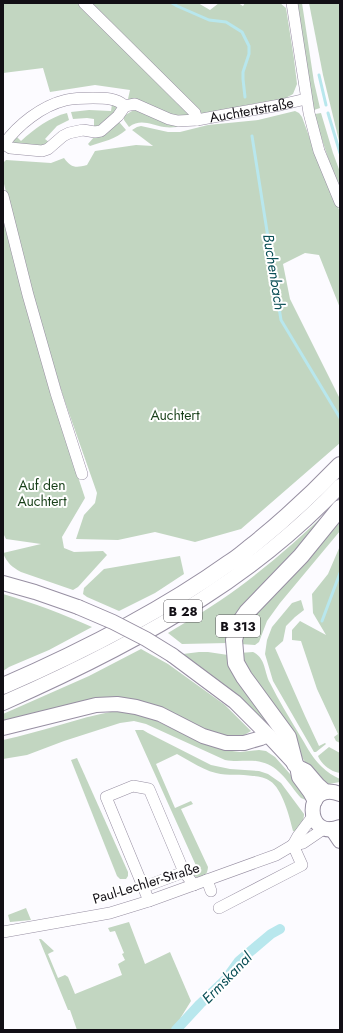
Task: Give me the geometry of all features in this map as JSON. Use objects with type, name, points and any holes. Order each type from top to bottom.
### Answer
[{"type":"highway","name":"B 28","points":[[3,686],[94,643],[149,614],[194,587],[230,563],[274,528],[340,465]]},
{"type":"highway","name":"B 313","points":[[296,765],[288,737],[244,677],[236,663],[234,640],[238,625],[247,612],[301,556],[340,508]]},
{"type":"main road","name":"B 28","points":[[3,703],[106,654],[203,599],[284,539],[340,486]]},
{"type":"main road","points":[[3,583],[78,607],[113,622],[146,639],[172,655],[235,702],[296,765],[306,771],[318,785],[332,794],[312,808],[313,816],[317,823],[332,828],[340,841]]},
{"type":"main road","points":[[3,728],[96,705],[117,704],[136,707],[160,714],[203,736],[226,743],[244,743],[268,735]]},
{"type":"street","points":[[84,3],[195,112],[196,120]]},
{"type":"street","name":"Auchtertstraße","points":[[292,3],[309,113],[319,151],[340,202]]},
{"type":"street","name":"Auchtertstraße","points":[[3,145],[23,123],[40,111],[65,100],[78,98],[108,98],[120,102],[125,106],[135,104],[169,119],[178,120],[196,120],[306,99]]},
{"type":"street","points":[[3,145],[10,148],[42,151],[48,149],[62,136],[74,131],[101,131],[118,116],[125,106]]},
{"type":"street","points":[[3,196],[30,304],[82,474]]},
{"type":"street","points":[[149,901],[106,797],[133,786],[149,790],[184,872],[194,885]]},
{"type":"street","name":"Paul-Lechler-Straße","points":[[293,845],[313,816]]},
{"type":"street","name":"Paul-Lechler-Straße","points":[[3,932],[110,913],[149,901],[276,855],[293,845],[303,843],[332,828]]},
{"type":"street","points":[[219,908],[302,865],[293,845]]},
{"type":"street","points":[[144,887],[184,872]]},
{"type":"street","points":[[207,880],[211,891]]},
{"type":"green space","points":[[3,3],[198,3],[210,10],[219,3],[238,3],[243,6],[245,3],[280,3],[286,8],[297,84],[293,94],[284,99],[192,116],[175,117],[128,99],[130,90],[95,85],[50,92],[43,68],[3,73]]},
{"type":"green space","points":[[296,3],[302,3],[314,82],[320,108],[314,110]]},
{"type":"green space","points":[[309,3],[340,3],[340,145],[323,75]]},
{"type":"green space","points":[[112,104],[116,106],[116,111],[98,127],[94,126],[94,119],[73,119],[71,112],[89,110],[111,111]]},
{"type":"green space","points":[[136,110],[184,126],[167,127],[138,123],[129,127],[124,120],[124,116]]},
{"type":"green space","name":"Auchtert","points":[[295,111],[302,117],[340,212],[340,308],[319,255],[305,253],[283,264],[290,299],[340,399],[340,443],[241,529],[195,542],[155,532],[118,540],[76,539],[84,515],[95,503],[97,493],[63,396],[32,295],[3,180],[3,163],[6,160],[51,163],[64,158],[69,164],[80,167],[87,165],[95,151],[136,145],[153,146],[132,130],[137,127],[141,126],[168,132],[180,132],[208,125],[258,120]]},
{"type":"green space","points":[[67,113],[69,120],[57,126],[45,139],[50,143],[39,147],[15,144],[13,141],[16,136],[21,141],[42,124],[54,117]]},
{"type":"green space","points":[[321,113],[340,172],[340,190],[314,115]]},
{"type":"green space","points":[[117,122],[120,123],[126,130],[109,140],[90,146],[88,144],[95,136]]},
{"type":"green space","name":"Auf den Auchtert","points":[[3,210],[26,305],[51,395],[85,498],[62,537],[64,548],[74,552],[103,551],[107,555],[78,587],[73,590],[21,572],[10,564],[3,553],[41,544],[6,539],[3,533]]},
{"type":"green space","points":[[337,502],[228,643],[182,644],[168,633],[221,600],[264,568]]},
{"type":"green space","points":[[340,516],[340,531],[280,603],[267,621],[259,642],[255,645],[240,644],[244,625]]},
{"type":"green space","points":[[340,546],[340,743],[336,741],[334,737],[338,734],[317,689],[301,641],[292,640],[292,630],[300,621],[326,635],[313,613],[312,594],[328,574]]},
{"type":"green space","points":[[180,556],[184,574],[155,593],[119,611],[83,594],[84,588],[104,569]]},
{"type":"green space","points":[[3,594],[48,609],[92,627],[49,650],[3,671]]},
{"type":"green space","points":[[301,600],[304,610],[286,626],[283,641],[275,648],[319,746],[325,743],[326,744],[316,752],[314,752],[273,681],[265,654],[267,640],[272,627],[292,603]]},
{"type":"green space","points":[[141,649],[168,664],[225,705],[251,731],[241,737],[227,737],[204,731],[138,702],[3,723],[3,714],[89,676]]},
{"type":"green space","points":[[199,652],[228,655],[271,727],[237,695],[183,654]]},
{"type":"green space","points":[[253,652],[263,662],[273,690],[312,756],[326,771],[340,779],[340,782],[329,784],[313,773],[303,759],[293,740],[248,678],[239,653]]},
{"type":"green space","points":[[115,711],[151,718],[202,743],[224,750],[240,752],[259,750],[266,751],[275,757],[290,774],[307,799],[301,798],[282,775],[271,766],[256,761],[225,760],[146,724],[134,721],[120,723],[27,755],[3,759],[3,740],[87,717]]},
{"type":"green space","points":[[135,730],[143,730],[211,765],[230,769],[259,771],[268,774],[281,783],[304,814],[302,824],[295,832],[293,831],[288,811],[282,796],[274,785],[264,778],[211,772],[177,754],[156,764],[175,808],[191,801],[193,804],[181,809],[208,867],[206,874],[202,878],[196,877],[190,873],[198,870]]},
{"type":"green space","points":[[329,747],[340,753],[340,773],[327,767],[321,762],[318,756]]},
{"type":"green space","points":[[77,758],[128,872],[126,879],[120,879],[117,876],[71,760]]},
{"type":"green space","points":[[26,908],[31,920],[10,922],[8,915]]},
{"type":"green space","points":[[129,922],[145,964],[170,952],[191,1001],[178,1022],[182,1030],[77,1030],[70,1010],[68,1010],[39,939],[41,939],[54,951],[48,954],[58,978],[65,975],[68,977],[75,994],[122,975],[118,964],[125,960],[122,954],[124,953],[115,931],[110,932],[108,928]]},
{"type":"waterway","name":"Buchenbach","points":[[172,3],[209,20],[226,22],[242,32],[249,46],[249,54],[243,72],[245,97]]},
{"type":"waterway","points":[[319,75],[326,105]]},
{"type":"waterway","points":[[328,113],[340,153]]},
{"type":"waterway","name":"Buchenbach","points":[[252,136],[281,320],[340,418]]},
{"type":"waterway","name":"Buchenbach","points":[[322,621],[340,573]]},
{"type":"waterway","name":"Ermskanal","points":[[176,1030],[226,979],[239,961],[271,934],[280,929]]}]
